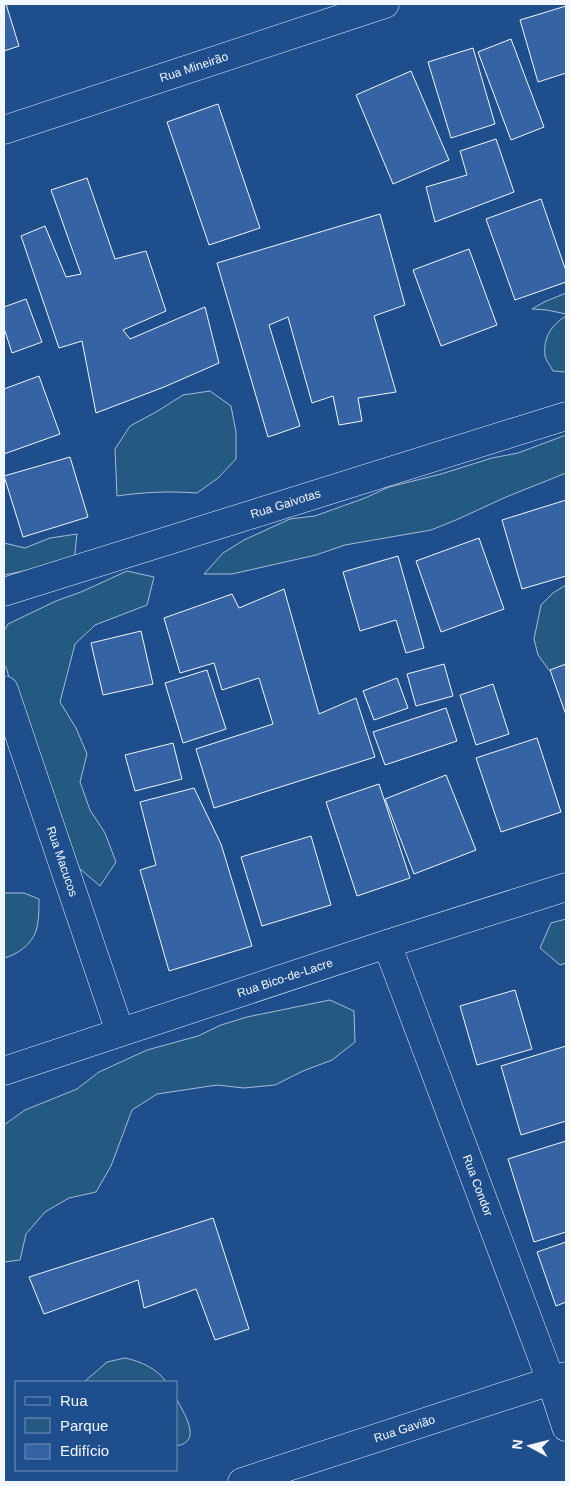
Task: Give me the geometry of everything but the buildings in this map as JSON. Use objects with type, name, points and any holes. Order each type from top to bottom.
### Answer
[{"type":"street","name":"Rua Mineirão","points":[[4,130],[385,4]]},
{"type":"street","name":"Rua Gaivotas","points":[[4,592],[566,416]]},
{"type":"street","name":"Rua Macucos","points":[[4,690],[120,1032]]},
{"type":"street","name":"Rua Bico-de-Lacre","points":[[4,1071],[566,886]]},
{"type":"street","name":"Rua Condor","points":[[387,944],[558,1379],[566,1427]]},
{"type":"street","name":"Rua Gavião","points":[[242,1482],[558,1379]]},
{"type":"green space","points":[[566,293],[566,314],[532,309],[544,302]]},
{"type":"green space","points":[[566,316],[566,372],[553,371],[546,360],[545,343],[552,328]]},
{"type":"green space","points":[[210,391],[231,406],[236,432],[236,459],[218,478],[197,493],[157,492],[117,496],[115,449],[130,426],[183,395]]},
{"type":"green space","points":[[566,435],[566,473],[431,530],[345,545],[316,555],[232,574],[204,574],[223,553],[244,540],[290,519],[315,516],[389,487],[441,474],[492,458],[518,453]]},
{"type":"green space","points":[[77,534],[74,561],[4,575],[4,543],[25,548],[50,538]]},
{"type":"green space","points":[[127,571],[154,577],[147,605],[95,625],[75,644],[60,702],[76,728],[87,754],[80,782],[90,810],[105,833],[116,862],[100,886],[79,868],[61,847],[20,722],[4,664],[4,631],[8,624]]},
{"type":"green space","points":[[566,585],[566,663],[554,675],[538,655],[534,639],[541,605],[553,593]]},
{"type":"green space","points":[[4,893],[24,893],[39,899],[39,911],[34,936],[23,948],[4,958]]},
{"type":"green space","points":[[566,919],[566,963],[560,965],[540,948],[551,923]]},
{"type":"green space","points":[[330,1000],[354,1011],[355,1042],[332,1060],[303,1071],[275,1085],[244,1088],[217,1085],[157,1094],[132,1110],[111,1166],[96,1192],[69,1198],[45,1212],[26,1234],[20,1260],[4,1262],[4,1125],[25,1110],[77,1089],[99,1072],[147,1050],[198,1036],[221,1025],[247,1017]]},
{"type":"green space","points":[[125,1358],[137,1361],[158,1373],[165,1381],[85,1381],[107,1362]]},
{"type":"green space","points":[[178,1402],[189,1426],[189,1439],[178,1445]]}]
